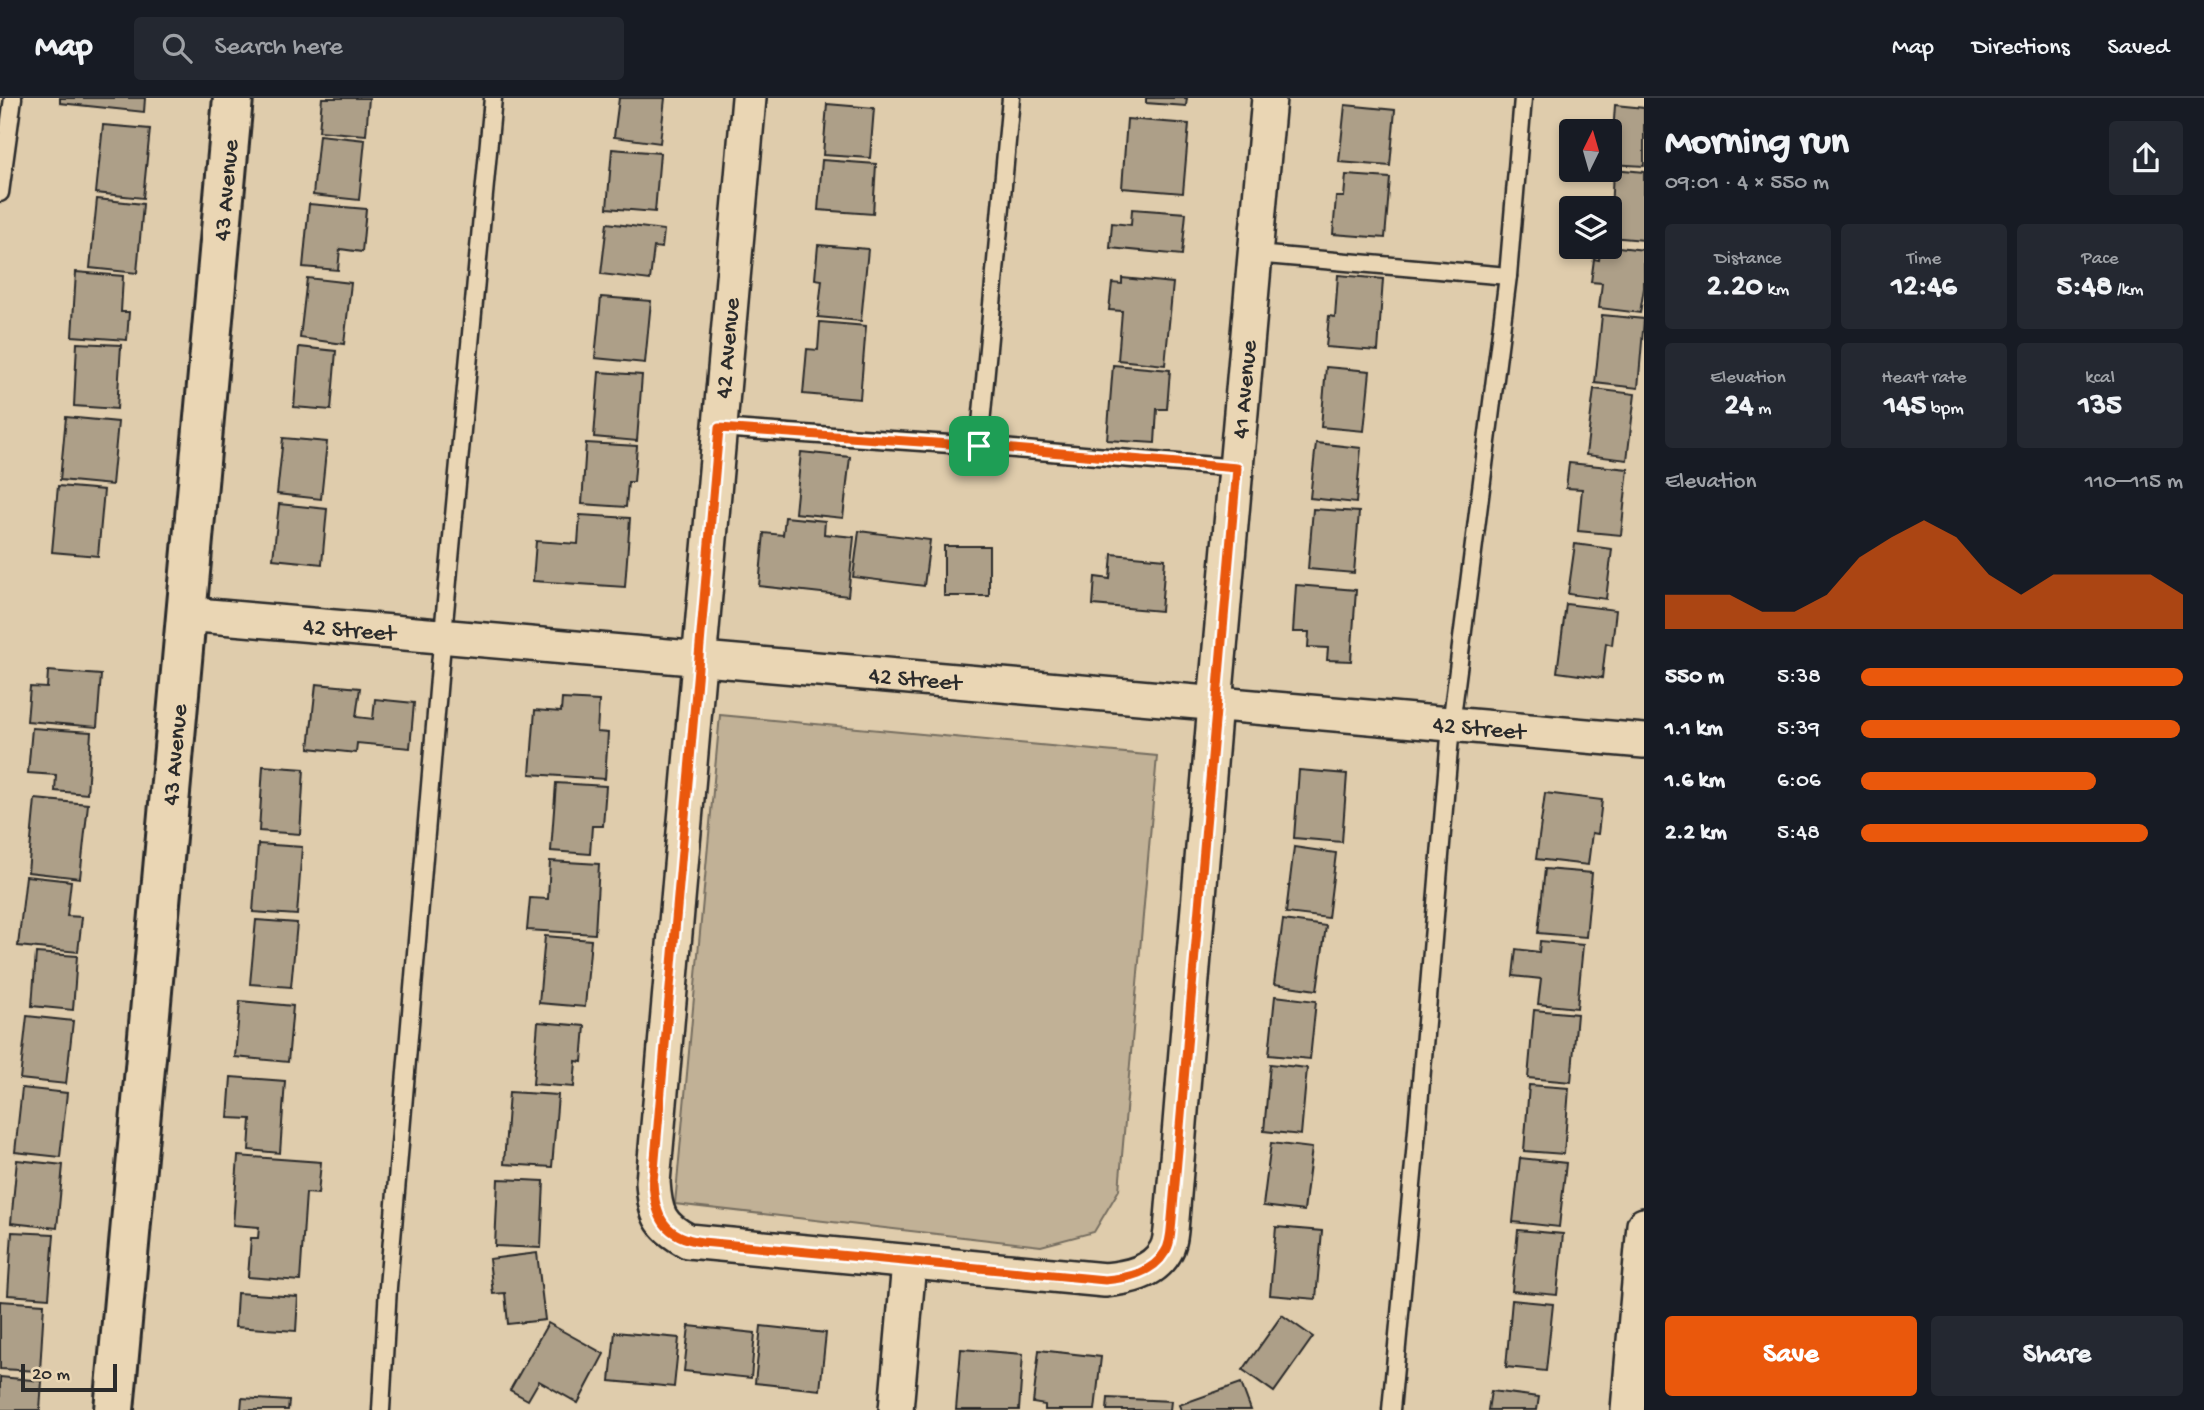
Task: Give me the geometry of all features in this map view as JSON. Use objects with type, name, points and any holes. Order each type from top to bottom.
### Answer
[{"type":"street","name":"43 Avenue","points":[[114,1410],[233,98]]},
{"type":"street","name":"42 Avenue","points":[[749,98],[653,1182],[654,1202],[663,1223],[688,1241],[909,1263]]},
{"type":"street","name":"41 Avenue","points":[[909,1263],[1105,1280],[1126,1278],[1141,1272],[1156,1263],[1166,1251],[1172,1219],[1269,98]]},
{"type":"street","name":"42 Street","points":[[186,614],[1644,741]]},
{"type":"street","points":[[1628,1410],[1644,1225]]},
{"type":"street","points":[[896,1410],[909,1263]]},
{"type":"lane","points":[[0,193],[13,98]]},
{"type":"lane","points":[[381,1410],[388,1287],[443,636],[493,98]]},
{"type":"lane","points":[[979,446],[1011,98]]},
{"type":"lane","points":[[1391,1410],[1451,725],[1508,276],[1523,98]]},
{"type":"lane","points":[[1255,254],[1508,276]]},
{"type":"lane","points":[[719,428],[1237,468]]},
{"type":"shaded area","points":[[720,715],[1157,756],[1119,1190],[1094,1232],[1041,1246],[675,1204]]},
{"type":"building","points":[[60,98],[145,98],[144,112],[60,103]]},
{"type":"building","points":[[322,98],[369,98],[366,135],[319,131]]},
{"type":"building","points":[[619,98],[665,98],[660,143],[614,137]]},
{"type":"building","points":[[1146,98],[1187,98],[1186,106],[1146,103]]},
{"type":"building","points":[[827,104],[874,108],[870,158],[823,155]]},
{"type":"building","points":[[1345,105],[1395,110],[1390,166],[1339,162]]},
{"type":"building","points":[[1615,105],[1644,108],[1644,166],[1622,165],[1622,119],[1614,119]]},
{"type":"building","points":[[1127,119],[1189,124],[1183,193],[1122,188]]},
{"type":"building","points":[[103,125],[150,129],[143,198],[96,193]]},
{"type":"building","points":[[319,135],[365,140],[359,200],[313,195]]},
{"type":"building","points":[[612,149],[660,153],[655,212],[607,208]]},
{"type":"building","points":[[822,160],[876,164],[873,214],[818,210]]},
{"type":"building","points":[[1622,170],[1644,172],[1644,240],[1622,238],[1622,196],[1612,196],[1612,182],[1622,182]]},
{"type":"building","points":[[1346,175],[1390,178],[1385,238],[1333,234],[1336,197],[1344,197]]},
{"type":"building","points":[[97,199],[143,204],[137,273],[90,268]]},
{"type":"building","points":[[309,204],[366,209],[362,252],[340,249],[338,270],[303,267]]},
{"type":"building","points":[[1132,209],[1186,213],[1182,255],[1110,248],[1112,223],[1131,225]]},
{"type":"building","points":[[607,223],[664,230],[662,248],[654,247],[650,280],[601,274]]},
{"type":"building","points":[[818,245],[868,249],[861,321],[818,317],[822,280],[815,279]]},
{"type":"building","points":[[1622,247],[1644,250],[1644,288],[1640,313],[1599,308],[1602,283],[1591,282],[1594,259],[1622,259]]},
{"type":"building","points":[[76,272],[123,276],[121,312],[129,312],[127,340],[72,336]]},
{"type":"building","points":[[1338,275],[1383,279],[1378,351],[1326,347],[1329,316],[1335,317]]},
{"type":"building","points":[[307,278],[351,283],[344,344],[300,338]]},
{"type":"building","points":[[1122,278],[1173,283],[1165,365],[1118,360],[1122,311],[1109,310],[1112,283],[1122,284]]},
{"type":"building","points":[[601,297],[651,301],[645,363],[595,358]]},
{"type":"building","points":[[1602,315],[1644,319],[1638,388],[1595,383]]},
{"type":"building","points":[[820,322],[866,326],[860,399],[803,394],[807,349],[818,350]]},
{"type":"building","points":[[77,343],[121,345],[117,409],[74,406]]},
{"type":"building","points":[[299,347],[336,351],[331,410],[294,407]]},
{"type":"building","points":[[1113,365],[1170,370],[1167,409],[1157,409],[1155,443],[1107,440]]},
{"type":"building","points":[[1326,367],[1370,371],[1364,431],[1321,427]]},
{"type":"building","points":[[599,372],[642,375],[637,441],[594,437]]},
{"type":"building","points":[[1594,389],[1635,394],[1627,460],[1586,455]]},
{"type":"building","points":[[66,417],[118,422],[112,485],[60,480]]},
{"type":"building","points":[[283,438],[327,442],[321,499],[277,494]]},
{"type":"building","points":[[586,443],[637,446],[634,482],[628,482],[626,507],[582,504]]},
{"type":"building","points":[[1316,443],[1361,448],[1356,503],[1310,498]]},
{"type":"building","points":[[801,452],[850,457],[843,518],[795,513]]},
{"type":"building","points":[[1569,463],[1628,469],[1621,535],[1578,531],[1582,489],[1566,488]]},
{"type":"building","points":[[58,486],[104,490],[98,556],[52,552]]},
{"type":"building","points":[[279,504],[327,509],[322,564],[273,559]]},
{"type":"building","points":[[1313,509],[1359,512],[1354,573],[1308,569]]},
{"type":"building","points":[[580,515],[630,518],[625,587],[533,581],[536,541],[578,544]]},
{"type":"building","points":[[785,517],[825,521],[824,534],[854,537],[848,596],[759,586],[764,533],[783,535]]},
{"type":"building","points":[[859,531],[930,540],[924,586],[853,577]]},
{"type":"building","points":[[1575,544],[1612,549],[1606,599],[1568,594]]},
{"type":"building","points":[[944,546],[989,546],[989,596],[944,596]]},
{"type":"building","points":[[1112,554],[1165,559],[1161,611],[1093,605],[1095,577],[1110,579]]},
{"type":"building","points":[[1296,585],[1356,590],[1351,661],[1327,660],[1328,648],[1308,647],[1309,632],[1293,632]]},
{"type":"building","points":[[1566,604],[1616,610],[1612,645],[1606,643],[1602,678],[1557,672]]},
{"type":"building","points":[[48,671],[101,675],[97,727],[27,721],[30,687],[47,688]]},
{"type":"building","points":[[316,684],[360,688],[356,717],[373,719],[375,699],[414,703],[410,748],[357,743],[356,753],[309,748]]},
{"type":"building","points":[[562,699],[599,701],[597,732],[608,733],[605,779],[530,774],[535,710],[561,712]]},
{"type":"building","points":[[32,728],[91,732],[87,794],[55,791],[56,775],[28,773]]},
{"type":"building","points":[[263,766],[304,769],[300,834],[259,831]]},
{"type":"building","points":[[1299,770],[1347,774],[1342,842],[1294,838]]},
{"type":"building","points":[[556,783],[606,786],[603,826],[592,826],[590,854],[551,851]]},
{"type":"building","points":[[1545,793],[1602,800],[1598,834],[1592,833],[1588,865],[1536,859]]},
{"type":"building","points":[[35,799],[88,804],[80,878],[28,872]]},
{"type":"building","points":[[258,844],[302,847],[297,915],[253,912]]},
{"type":"building","points":[[1294,847],[1336,853],[1328,918],[1286,913]]},
{"type":"building","points":[[550,861],[599,864],[595,934],[527,930],[530,898],[548,899]]},
{"type":"building","points":[[1545,869],[1592,873],[1586,937],[1538,933]]},
{"type":"building","points":[[26,876],[71,881],[67,916],[82,917],[78,952],[18,946]]},
{"type":"building","points":[[256,920],[297,923],[291,987],[250,984]]},
{"type":"building","points":[[1283,920],[1326,926],[1317,990],[1274,984]]},
{"type":"building","points":[[545,936],[591,940],[585,1007],[539,1003]]},
{"type":"building","points":[[1540,941],[1583,945],[1577,1008],[1538,1004],[1541,979],[1513,976],[1516,949],[1539,952]]},
{"type":"building","points":[[36,953],[77,956],[73,1010],[32,1006]]},
{"type":"building","points":[[1275,996],[1316,1001],[1310,1059],[1269,1055]]},
{"type":"building","points":[[240,1001],[293,1006],[288,1062],[235,1057]]},
{"type":"building","points":[[1534,1010],[1577,1014],[1571,1082],[1528,1078]]},
{"type":"building","points":[[27,1016],[73,1021],[66,1084],[20,1079]]},
{"type":"building","points":[[538,1022],[585,1026],[582,1062],[576,1061],[574,1087],[533,1084]]},
{"type":"building","points":[[1270,1064],[1307,1068],[1301,1135],[1264,1131]]},
{"type":"building","points":[[231,1077],[285,1081],[280,1153],[249,1150],[251,1119],[228,1118]]},
{"type":"building","points":[[1529,1085],[1569,1088],[1564,1154],[1524,1151]]},
{"type":"building","points":[[22,1088],[67,1093],[60,1157],[15,1152]]},
{"type":"building","points":[[509,1092],[558,1095],[552,1167],[504,1164]]},
{"type":"building","points":[[1271,1143],[1312,1148],[1304,1211],[1263,1206]]},
{"type":"building","points":[[238,1156],[321,1162],[318,1194],[306,1193],[300,1281],[248,1277],[251,1238],[258,1238],[259,1227],[233,1225]]},
{"type":"building","points":[[1520,1158],[1566,1163],[1559,1227],[1513,1222]]},
{"type":"building","points":[[17,1160],[63,1165],[57,1228],[11,1223]]},
{"type":"building","points":[[498,1179],[544,1181],[541,1248],[495,1246]]},
{"type":"building","points":[[1276,1227],[1322,1231],[1316,1299],[1270,1295]]},
{"type":"building","points":[[1518,1230],[1563,1234],[1557,1295],[1512,1291]]},
{"type":"building","points":[[12,1232],[54,1234],[49,1298],[8,1295]]},
{"type":"building","points":[[537,1253],[545,1320],[508,1324],[505,1293],[493,1294],[489,1259]]},
{"type":"building","points":[[237,1293],[298,1297],[296,1331],[235,1327]]},
{"type":"building","points":[[1512,1300],[1553,1304],[1546,1371],[1506,1367]]},
{"type":"building","points":[[0,1301],[44,1304],[40,1371],[0,1369]]},
{"type":"building","points":[[1282,1315],[1313,1337],[1274,1392],[1243,1370]]},
{"type":"building","points":[[548,1323],[604,1354],[578,1403],[539,1381],[528,1400],[510,1390]]},
{"type":"building","points":[[689,1326],[755,1333],[751,1378],[684,1371]]},
{"type":"building","points":[[761,1326],[826,1333],[820,1390],[755,1383]]},
{"type":"building","points":[[615,1332],[679,1338],[674,1387],[610,1381]]},
{"type":"building","points":[[961,1349],[1023,1354],[1019,1410],[956,1410]]},
{"type":"building","points":[[1039,1350],[1101,1357],[1095,1410],[1045,1410],[1045,1405],[1033,1403]]},
{"type":"building","points":[[0,1377],[42,1381],[40,1410],[0,1410]]},
{"type":"building","points":[[1241,1383],[1251,1410],[1181,1410],[1179,1405]]},
{"type":"building","points":[[1491,1391],[1539,1397],[1537,1410],[1488,1410]]},
{"type":"building","points":[[242,1398],[289,1401],[288,1410],[241,1410]]},
{"type":"building","points":[[1108,1398],[1171,1401],[1170,1410],[1107,1410]]},
{"type":"route","points":[[719,428],[979,446],[1237,468],[1172,1219],[1166,1251],[1156,1263],[1141,1272],[1126,1278],[1105,1280],[688,1241],[675,1234],[657,1213],[653,1182],[719,428]]}]
